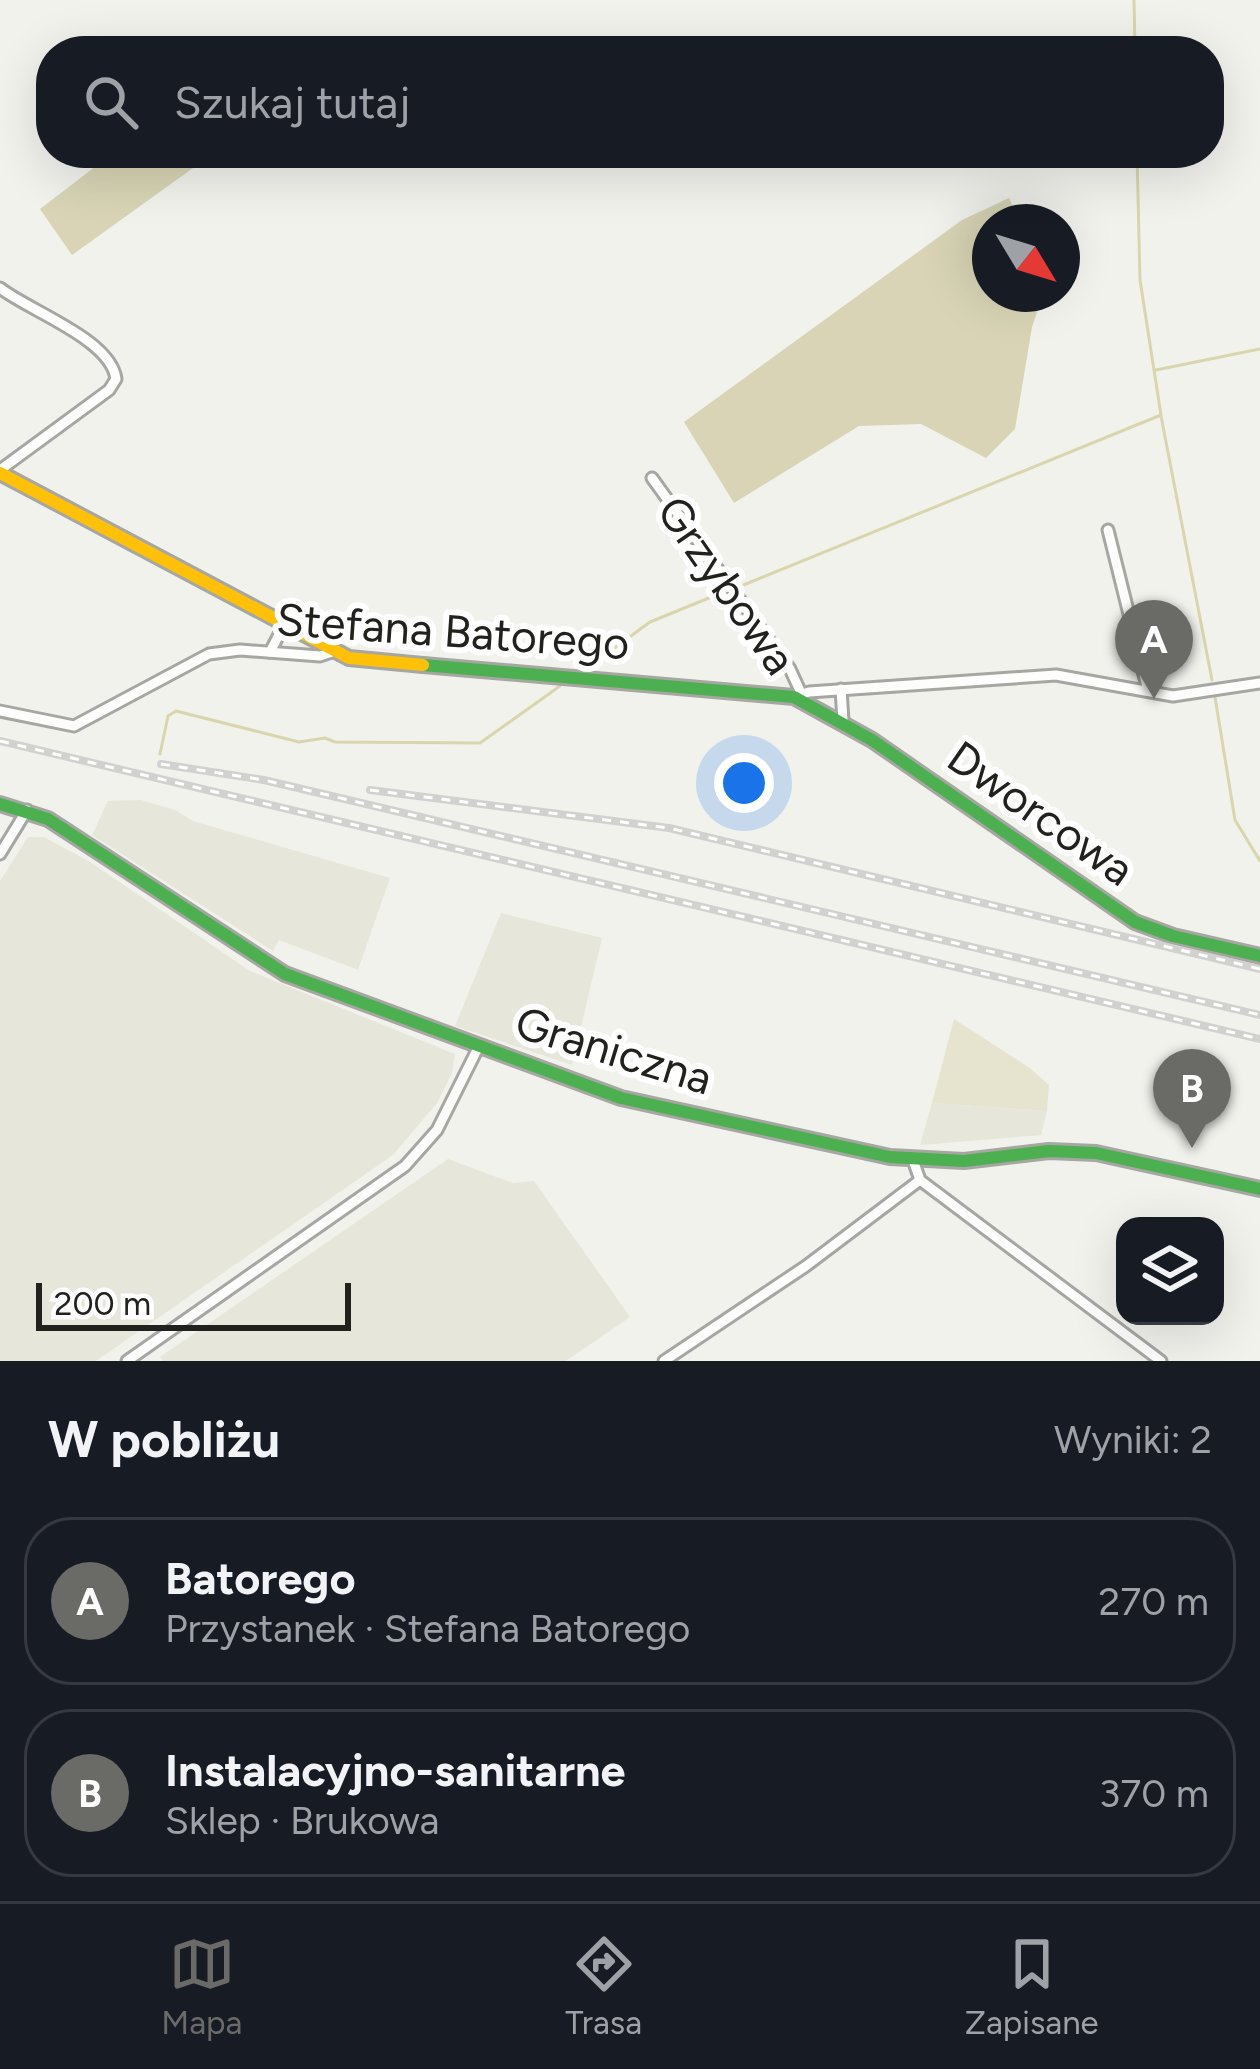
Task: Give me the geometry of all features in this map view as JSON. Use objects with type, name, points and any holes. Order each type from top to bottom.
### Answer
[{"type":"street","points":[[0,288],[41,310],[99,352],[114,367],[116,379],[109,390],[0,472],[332,652]]},
{"type":"street","name":"Grzybowa","points":[[652,478],[790,669],[797,695]]},
{"type":"street","points":[[1108,530],[1148,692]]},
{"type":"street","points":[[270,652],[284,625]]},
{"type":"street","name":"Stefana Batorego","points":[[0,711],[74,725],[209,654],[270,652],[320,656],[332,652],[349,658],[797,695],[1056,675],[1173,696],[1260,683]]},
{"type":"street","points":[[841,689],[843,721]]},
{"type":"street","name":"Dworcowa","points":[[797,695],[843,721],[1135,922],[1260,956]]},
{"type":"street","name":"Graniczna","points":[[0,803],[48,819],[285,974],[621,1098],[913,1160],[964,1161],[1049,1151],[1096,1154],[1260,1190]]},
{"type":"street","points":[[0,854],[27,810]]},
{"type":"street","points":[[127,1361],[405,1166],[437,1130],[479,1046]]},
{"type":"street","points":[[913,1160],[920,1180],[1161,1361]]},
{"type":"street","points":[[664,1361],[806,1266],[920,1180]]},
{"type":"shaded area","points":[[93,168],[193,168],[72,255],[40,209]]},
{"type":"shaded area","points":[[972,215],[972,312],[1037,312],[1015,429],[986,458],[921,424],[859,426],[734,503],[684,422]]},
{"type":"shaded area","points":[[141,800],[193,821],[390,878],[358,970],[279,940],[273,951],[92,835],[108,801]]},
{"type":"shaded area","points":[[28,837],[44,837],[90,862],[250,971],[455,1054],[452,1073],[437,1103],[393,1155],[96,1361],[0,1361],[0,881]]},
{"type":"shaded area","points":[[501,913],[602,938],[572,1065],[455,1026]]},
{"type":"shaded area","points":[[954,1019],[1049,1085],[1047,1111],[932,1103]]},
{"type":"shaded area","points":[[932,1103],[1047,1111],[1041,1135],[920,1145]]},
{"type":"shaded area","points":[[448,1159],[513,1183],[534,1181],[630,1317],[566,1361],[163,1361],[160,1357]]},
{"type":"waterway","points":[[1134,0],[1135,36]]},
{"type":"waterway","points":[[741,586],[1161,415],[1140,280],[1137,168]]},
{"type":"waterway","points":[[1156,370],[1260,349]]},
{"type":"waterway","points":[[1161,416],[1212,680]]},
{"type":"waterway","points":[[587,668],[650,622],[726,591]]},
{"type":"waterway","points":[[160,754],[168,716],[176,711],[299,742],[325,738],[335,742],[480,743],[560,686]]},
{"type":"waterway","points":[[1215,697],[1235,820],[1260,861]]},
{"type":"railway","points":[[0,741],[1260,1039]]},
{"type":"railway","points":[[161,764],[264,780],[1260,1015]]},
{"type":"railway","points":[[370,790],[669,828],[1260,969]]},
{"type":"traffic: fast","points":[[423,665],[794,697],[872,740],[1135,922],[1260,956]]},
{"type":"traffic: fast","points":[[0,804],[48,819],[285,974],[621,1098],[890,1157],[964,1161],[1049,1151],[1096,1153],[1260,1189]]},
{"type":"traffic: slow","points":[[0,473],[349,658],[423,665]]},
{"type":"place","name":"Batorego","points":[[1154,699]]},
{"type":"place","name":"Instalacyjno-sanitarne","points":[[1192,1148]]}]
